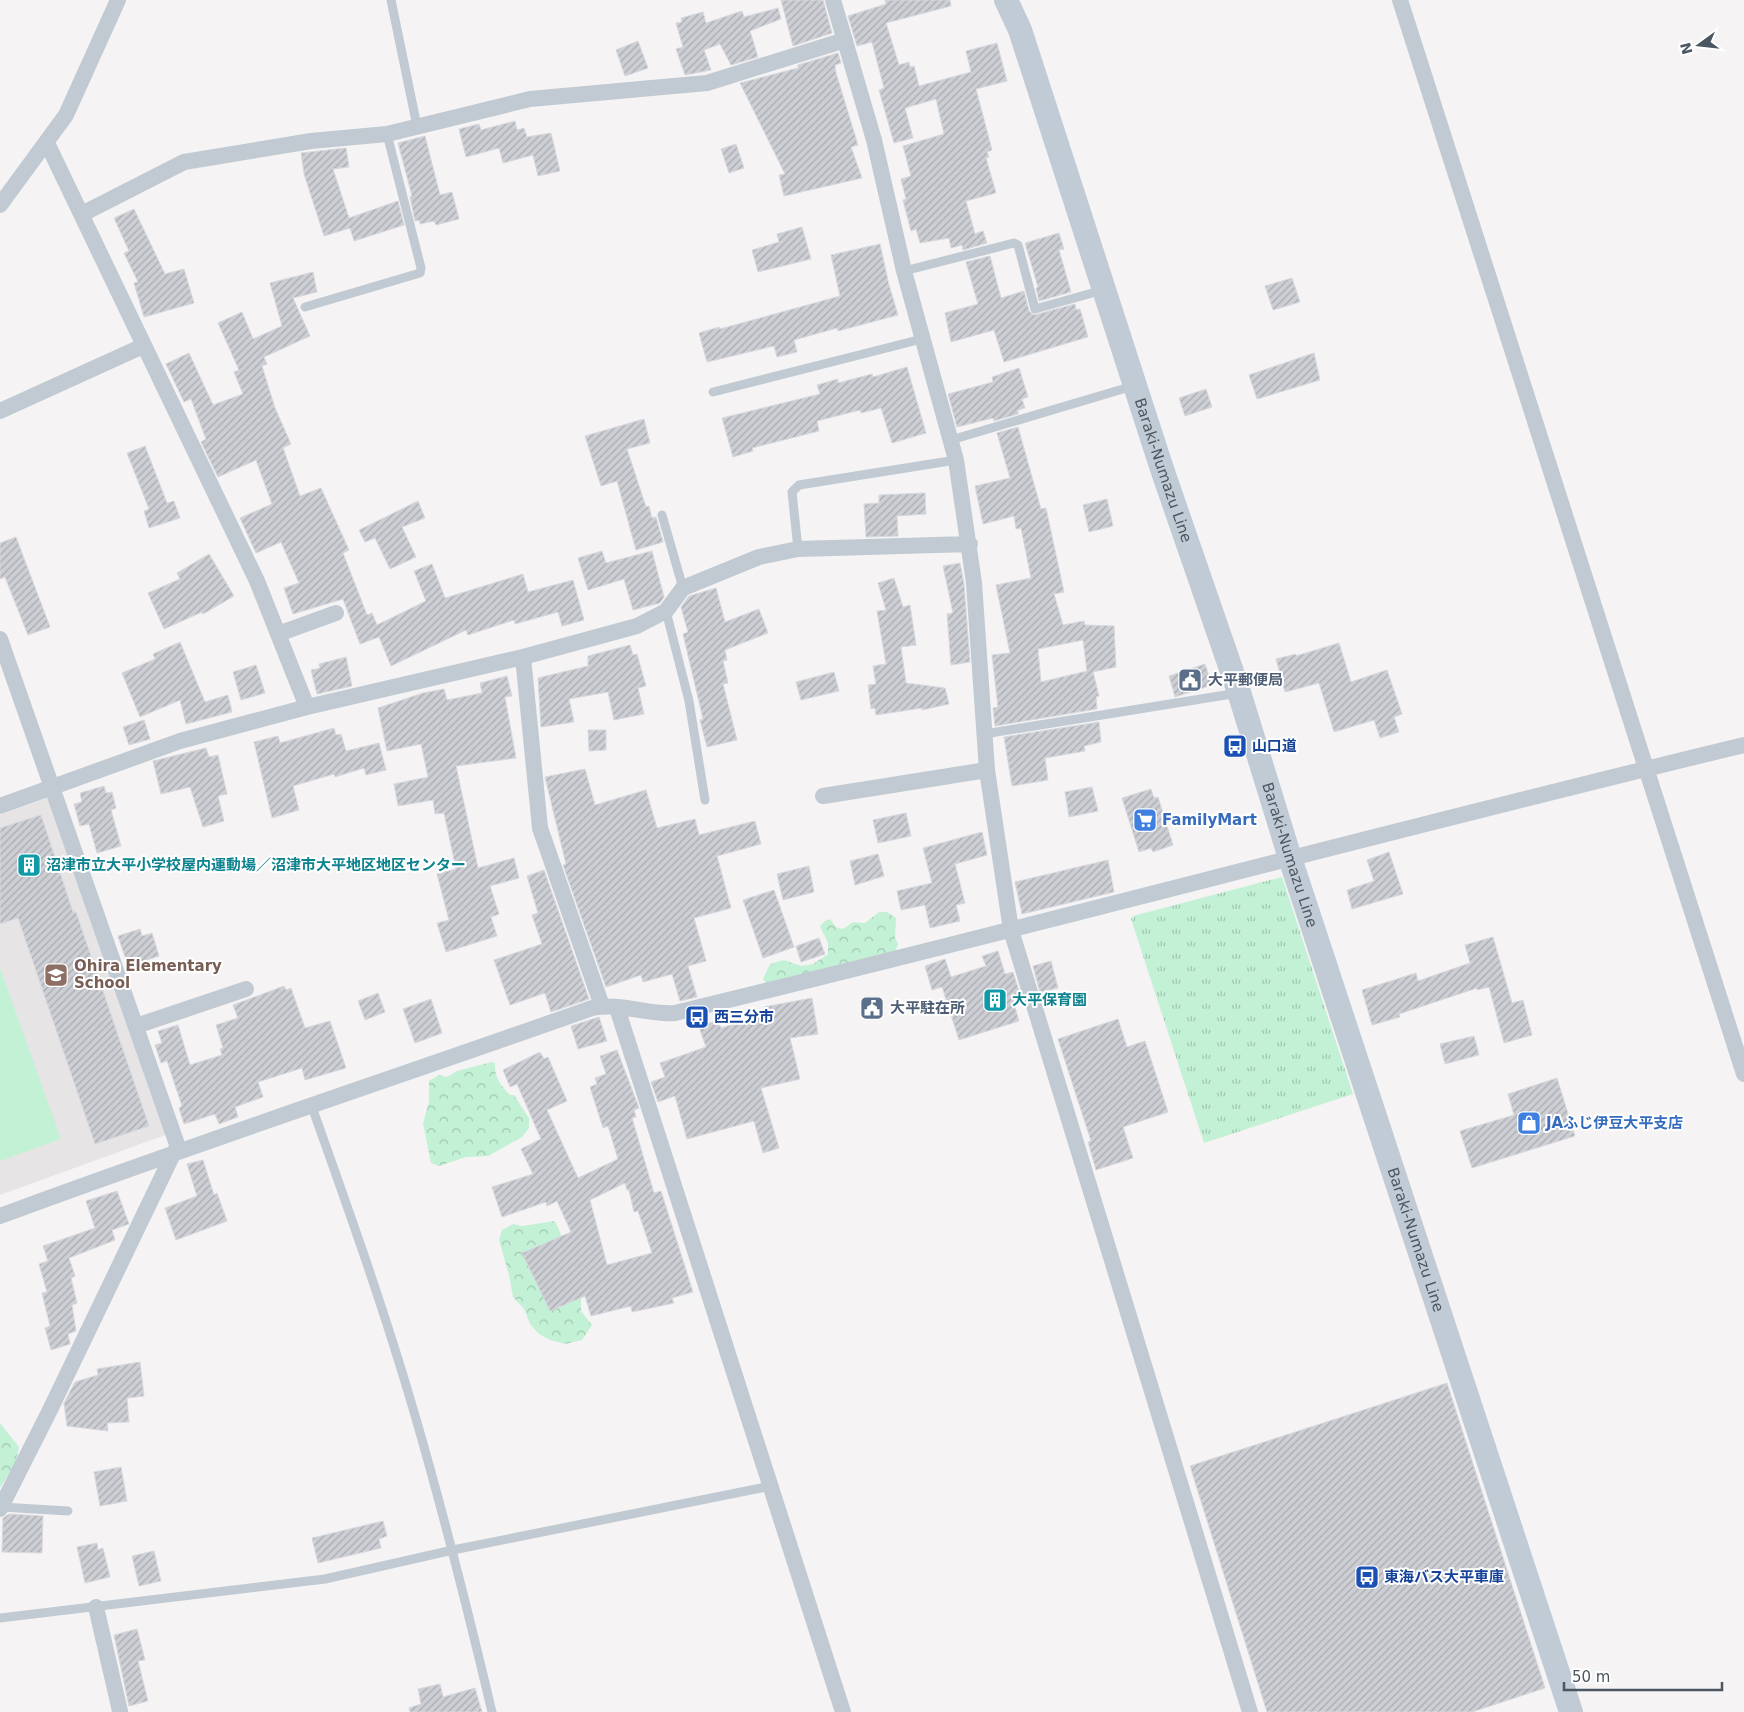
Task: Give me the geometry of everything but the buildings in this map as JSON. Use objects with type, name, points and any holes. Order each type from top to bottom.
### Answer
[{"type":"main road","name":"Baraki-Numazu Line","points":[[1006,0],[1020,30],[1106,290],[1162,469],[1239,692],[1290,858],[1570,1712]]},
{"type":"street","points":[[0,205],[66,115],[118,0]]},
{"type":"street","points":[[833,0],[874,140],[904,271],[956,460],[970,544],[987,770],[1011,930],[1250,1712]]},
{"type":"street","points":[[1400,0],[1744,1074]]},
{"type":"street","points":[[82,214],[184,162],[311,141],[387,134],[530,100],[707,83],[845,40]]},
{"type":"street","points":[[47,143],[82,214],[142,346],[257,581],[306,707]]},
{"type":"street","points":[[0,411],[142,346]]},
{"type":"street","points":[[0,806],[180,741],[306,707],[523,657],[637,626],[666,611],[683,588],[759,557],[798,550],[970,544]]},
{"type":"street","points":[[278,634],[336,613]]},
{"type":"street","points":[[0,639],[136,1026],[176,1151],[1,1508]]},
{"type":"street","points":[[523,657],[540,828],[610,1007],[772,1486],[843,1712]]},
{"type":"street","points":[[0,1216],[176,1151],[610,1007],[662,1014],[675,1013],[1744,745]]},
{"type":"street","points":[[823,796],[987,770]]},
{"type":"street","points":[[136,1026],[246,988]]},
{"type":"street","points":[[96,1606],[120,1711]]},
{"type":"lane","points":[[391,0],[417,126]]},
{"type":"lane","points":[[305,307],[420,273],[421,268],[387,134]]},
{"type":"lane","points":[[904,271],[1014,243],[1018,245],[1035,309],[1106,290]]},
{"type":"lane","points":[[713,392],[922,339]]},
{"type":"lane","points":[[951,440],[1136,385]]},
{"type":"lane","points":[[798,550],[792,492],[799,485],[956,460]]},
{"type":"lane","points":[[662,515],[683,588]]},
{"type":"lane","points":[[666,611],[689,702],[705,800]]},
{"type":"lane","points":[[984,734],[1239,692]]},
{"type":"lane","points":[[312,1106],[380,1302],[453,1550],[492,1712]]},
{"type":"lane","points":[[0,1618],[325,1579],[453,1550],[772,1486]]},
{"type":"lane","points":[[1,1508],[68,1511]]},
{"type":"shaded area","name":"Ohira Elementary School","points":[[49,797],[168,1134],[0,1195],[0,815]]},
{"type":"green space","points":[[1282,877],[1353,1094],[1204,1143],[1131,919],[1133,916]]},
{"type":"green space","points":[[879,912],[887,912],[896,918],[895,938],[898,944],[895,952],[767,984],[763,979],[770,964],[784,960],[801,966],[813,964],[828,954],[828,943],[820,926],[825,921],[830,919],[836,927],[843,929],[853,922],[865,923]]},
{"type":"green space","points":[[0,968],[61,1139],[0,1161]]},
{"type":"green space","points":[[492,1062],[495,1063],[497,1076],[501,1084],[510,1095],[514,1095],[529,1118],[529,1128],[522,1137],[488,1156],[466,1157],[439,1166],[431,1163],[423,1123],[429,1102],[429,1081],[439,1075],[447,1077],[457,1071]]},
{"type":"green space","points":[[555,1221],[573,1262],[581,1293],[581,1311],[592,1325],[582,1340],[565,1344],[550,1340],[539,1334],[530,1324],[524,1309],[513,1297],[499,1240],[502,1230],[513,1224],[522,1226]]},
{"type":"green space","points":[[0,1423],[19,1447],[16,1462],[0,1488]]},
{"type":"place","name":"大平郵便局","points":[[1190,680]]},
{"type":"place","name":"山口道","points":[[1235,746]]},
{"type":"place","name":"FamilyMart","points":[[1145,820]]},
{"type":"place","name":"沼津市立大平小学校屋内運動場／沼津市大平地区地区センター","points":[[29,865]]},
{"type":"place","name":"Ohira Elementary School","points":[[56,975]]},
{"type":"place","name":"大平保育園","points":[[995,1000]]},
{"type":"place","name":"大平駐在所","points":[[872,1008]]},
{"type":"place","name":"西三分市","points":[[697,1017]]},
{"type":"place","name":"JAふじ伊豆大平支店","points":[[1529,1123]]},
{"type":"place","name":"東海バス大平車庫","points":[[1367,1577]]}]
